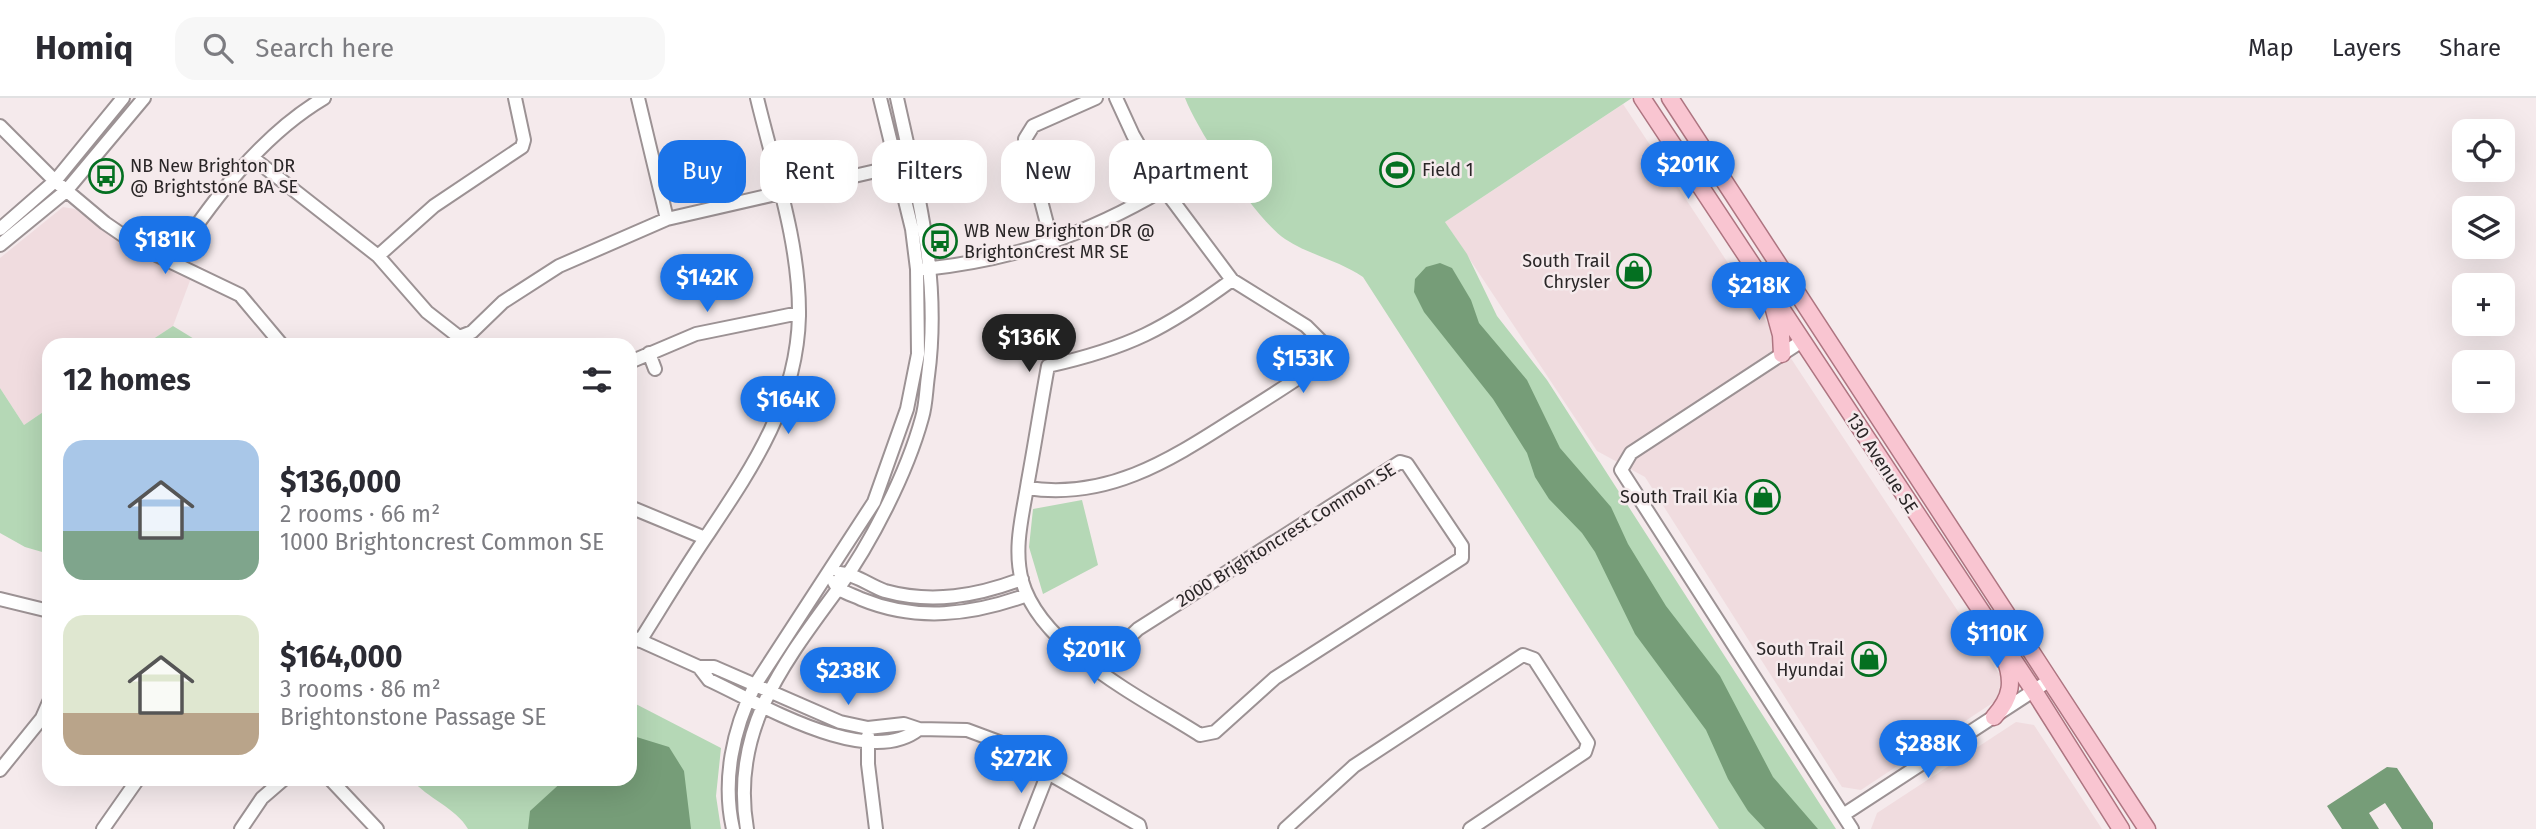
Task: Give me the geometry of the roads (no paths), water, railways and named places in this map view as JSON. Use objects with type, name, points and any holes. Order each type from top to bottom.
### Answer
[{"type":"main road","name":"130 Avenue SE","points":[[1642,98],[2034,691],[2121,829]]},
{"type":"main road","name":"130 Avenue SE","points":[[1670,98],[2147,829]]},
{"type":"main road","points":[[1765,284],[1781,335],[1782,354]]},
{"type":"main road","points":[[1794,288],[1804,324],[1802,341],[1814,342],[1825,353],[1887,441],[1919,479]]},
{"type":"main road","points":[[1992,628],[2011,680],[2008,702],[1994,717]]},
{"type":"street","points":[[0,229],[55,181],[123,98]]},
{"type":"street","points":[[0,245],[66,191],[144,98]]},
{"type":"street","points":[[172,261],[220,190],[283,129],[324,98]]},
{"type":"street","points":[[378,256],[434,206],[522,147],[524,140],[515,98]]},
{"type":"street","points":[[638,98],[667,219]]},
{"type":"street","points":[[757,98],[767,140]]},
{"type":"street","points":[[880,98],[890,140]]},
{"type":"street","points":[[897,98],[906,140]]},
{"type":"street","points":[[1052,243],[1025,139],[1033,125],[1096,98]]},
{"type":"street","points":[[1116,98],[1136,140]]},
{"type":"street","points":[[0,126],[66,191],[140,247],[240,295],[276,338]]},
{"type":"street","points":[[253,158],[378,256],[427,312],[459,337],[472,332],[503,302],[559,266],[667,219],[760,198]]},
{"type":"street","points":[[637,636],[744,482],[771,433],[787,395],[797,347],[799,313],[793,243],[783,203]]},
{"type":"street","points":[[733,829],[728,791],[730,763],[748,698],[874,502],[907,409],[918,354],[917,269],[905,203]]},
{"type":"street","points":[[747,829],[744,764],[751,731],[762,705],[815,616],[838,589],[877,527],[922,418],[932,347],[931,268],[919,203]]},
{"type":"street","points":[[917,269],[1025,251],[1052,243],[1091,229],[1138,203]]},
{"type":"street","points":[[1027,488],[1055,492],[1089,489],[1157,467],[1326,359],[1328,348],[1306,326],[1232,280],[1174,203]]},
{"type":"street","name":"2000 Brightoncrest Common SE","points":[[1097,668],[1138,629],[1399,462],[1407,464],[1462,546],[1462,558],[1275,678],[1215,732],[1200,735],[1097,668],[1052,629],[1027,595],[1022,579],[1020,518],[1048,366],[1119,348],[1146,337],[1181,317],[1232,280]]},
{"type":"street","points":[[637,359],[696,334],[799,313]]},
{"type":"street","points":[[1802,341],[1631,453],[1621,470],[1852,829]]},
{"type":"street","points":[[649,353],[655,369]]},
{"type":"street","points":[[637,510],[705,538]]},
{"type":"street","points":[[829,572],[847,574],[875,588],[918,597],[978,594],[1022,579]]},
{"type":"street","points":[[829,572],[838,589],[889,608],[921,613],[959,614],[990,608],[1027,595]]},
{"type":"street","points":[[0,598],[42,609]]},
{"type":"street","points":[[637,640],[699,667],[714,667],[815,713],[868,727],[904,724],[919,729],[967,730],[1002,743],[1048,773],[1139,825],[1140,829]]},
{"type":"street","points":[[1285,829],[1353,766],[1523,655],[1528,656],[1534,659],[1588,743],[1585,752],[1470,829]]},
{"type":"street","points":[[699,667],[709,680],[811,728],[867,742],[908,738],[919,729]]},
{"type":"street","points":[[1843,815],[2050,680]]},
{"type":"street","points":[[0,770],[42,716]]},
{"type":"street","points":[[868,727],[867,742],[876,829]]},
{"type":"street","points":[[1026,829],[1048,773]]},
{"type":"street","points":[[103,829],[133,786]]},
{"type":"street","points":[[241,829],[262,798],[276,786]]},
{"type":"street","points":[[337,786],[377,829]]},
{"type":"place","name":"Field 1","points":[[1397,170]]},
{"type":"place","name":"NB New Brighton DR @ Brightstone BA SE","points":[[106,176]]},
{"type":"place","name":"WB New Brighton DR @ BrightonCrest MR SE","points":[[940,241]]},
{"type":"place","name":"South Trail Chrysler","points":[[1634,271]]},
{"type":"place","name":"South Trail Kia","points":[[1763,497]]},
{"type":"place","name":"South Trail Hyundai","points":[[1869,659]]}]
